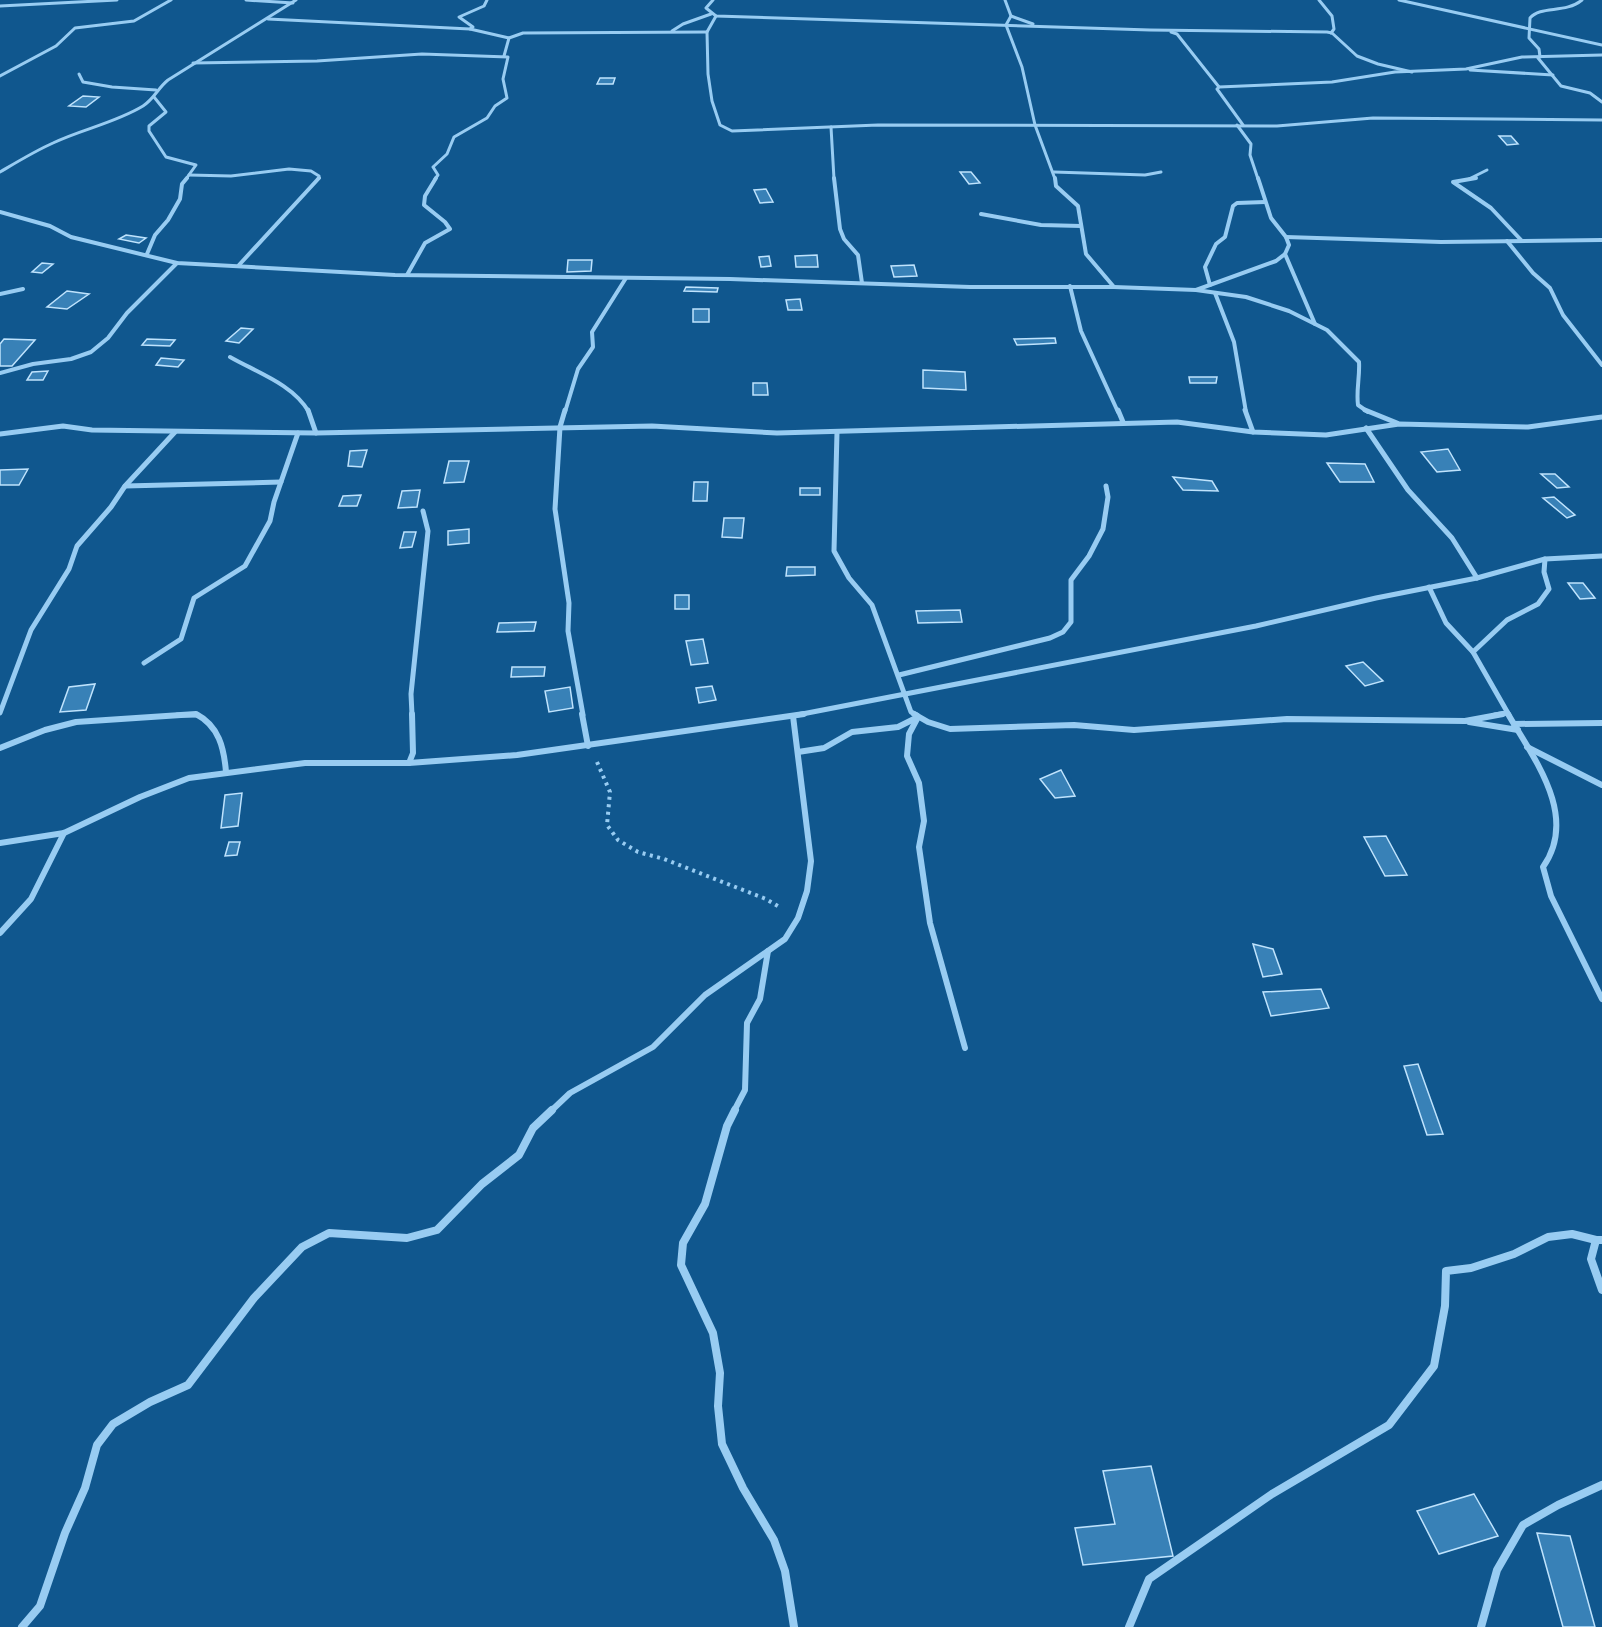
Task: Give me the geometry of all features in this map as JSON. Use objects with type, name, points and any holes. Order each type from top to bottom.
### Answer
[{"type":"street","points":[[0,6],[117,0]]},
{"type":"street","points":[[0,76],[56,46],[75,28],[134,21],[171,0]]},
{"type":"street","points":[[246,0],[296,1]]},
{"type":"street","points":[[470,29],[473,27],[459,17],[484,6],[487,0]]},
{"type":"street","points":[[713,0],[706,8],[716,16],[1006,26],[1331,33],[1357,56],[1378,64],[1412,72]]},
{"type":"street","points":[[1005,0],[1011,16],[1006,26],[1023,67],[1035,125],[1054,172],[1056,186],[1078,206],[1086,254],[1114,287]]},
{"type":"street","points":[[1319,0],[1332,16],[1334,29],[1331,33]]},
{"type":"street","points":[[1399,0],[1602,45]]},
{"type":"street","points":[[1582,0],[1574,7],[1539,11],[1532,14],[1528,29],[1531,41],[1539,49],[1539,58],[1566,88],[1590,93],[1602,102]]},
{"type":"street","points":[[0,172],[54,142],[102,125],[142,106],[154,97],[156,90],[193,63],[296,1]]},
{"type":"street","points":[[671,32],[683,24],[711,14]]},
{"type":"street","points":[[716,16],[707,32],[712,101],[720,125],[732,131],[831,127],[1035,125],[1237,125],[1243,127],[1373,118],[1602,120]]},
{"type":"street","points":[[1011,16],[1044,27]]},
{"type":"street","points":[[267,19],[470,29],[509,38],[523,33],[707,32]]},
{"type":"street","points":[[1159,30],[1177,34],[1219,87],[1217,89],[1220,95],[1243,127],[1242,133],[1251,144],[1250,155],[1271,218],[1286,237],[1289,245],[1285,254],[1276,261],[1196,290]]},
{"type":"street","points":[[1177,34],[1180,30]]},
{"type":"street","points":[[504,56],[509,38]]},
{"type":"street","points":[[193,63],[321,61],[413,54],[504,56],[509,59],[503,79],[507,98],[495,106],[487,118],[454,137],[447,154],[434,167],[438,174],[424,196],[424,205],[429,212],[448,224],[450,228],[425,243],[407,275]]},
{"type":"street","points":[[1219,87],[1332,82],[1386,73],[1459,69],[1522,57],[1602,55]]},
{"type":"street","points":[[1459,69],[1553,75]]},
{"type":"street","points":[[79,74],[83,82],[102,86],[156,90]]},
{"type":"street","points":[[147,255],[155,235],[180,199],[182,184],[196,165],[166,157],[149,131],[149,126],[166,112],[154,97]]},
{"type":"street","points":[[831,127],[835,155],[835,191],[841,232],[845,242],[859,256],[862,283]]},
{"type":"street","points":[[189,175],[233,176],[270,170],[310,171],[319,176],[318,180],[309,187],[239,265]]},
{"type":"street","points":[[1487,170],[1475,178],[1453,182],[1469,197],[1496,214],[1522,241]]},
{"type":"street","points":[[1054,172],[1144,175],[1161,172]]},
{"type":"street","points":[[1210,285],[1205,267],[1216,244],[1225,237],[1233,206],[1237,203],[1265,202]]},
{"type":"street","points":[[0,212],[50,226],[70,237],[177,263],[407,275],[1114,287],[1196,290],[1246,297],[1289,311],[1327,330],[1359,362],[1360,378],[1356,390],[1358,405],[1366,411],[1399,424]]},
{"type":"street","points":[[981,214],[1041,225],[1081,226]]},
{"type":"street","points":[[1286,237],[1441,242],[1602,240]]},
{"type":"street","points":[[1507,242],[1533,273],[1550,288],[1563,315],[1602,364]]},
{"type":"street","points":[[1285,254],[1315,324]]},
{"type":"street","points":[[0,373],[33,364],[71,359],[91,352],[108,338],[127,313],[177,263]]},
{"type":"street","points":[[588,746],[568,631],[568,603],[555,509],[560,427],[578,369],[593,347],[592,332],[626,278]]},
{"type":"street","points":[[1070,286],[1082,331],[1124,422]]},
{"type":"street","points":[[0,294],[23,289]]},
{"type":"street","points":[[1215,293],[1234,342],[1245,410],[1253,432]]},
{"type":"street","points":[[230,357],[247,368],[262,372],[293,394],[310,412],[315,433]]},
{"type":"street","points":[[0,434],[63,426],[92,430],[315,433],[652,426],[777,433],[1177,422],[1253,432],[1326,435],[1399,424],[1528,427],[1602,417]]},
{"type":"street","points":[[1366,428],[1408,490],[1452,538],[1477,578]]},
{"type":"street","points":[[0,713],[31,630],[69,569],[77,546],[111,507],[125,486],[175,432]]},
{"type":"street","points":[[837,432],[834,551],[849,578],[872,605],[911,712],[918,717],[950,729],[1074,725],[1134,730],[1287,719],[1465,721],[1516,727],[1602,723]]},
{"type":"street","points":[[144,663],[181,639],[194,598],[245,566],[270,521],[298,433]]},
{"type":"street","points":[[125,486],[281,482]]},
{"type":"street","points":[[899,675],[1050,638],[1063,632],[1071,622],[1071,580],[1089,556],[1103,529],[1108,497],[1106,486]]},
{"type":"street","points":[[410,764],[413,753],[411,694],[428,531],[423,511]]},
{"type":"street","points":[[0,843],[64,832],[140,797],[189,778],[305,763],[410,764],[517,755],[793,716],[1256,626],[1477,578],[1545,559],[1602,556]]},
{"type":"street","points":[[1473,652],[1490,633],[1512,616],[1543,602],[1549,589],[1544,572],[1545,559]]},
{"type":"street","points":[[1430,587],[1446,623],[1473,652],[1516,727],[1539,768],[1557,811],[1557,835],[1550,856],[1543,867],[1551,897],[1602,999]]},
{"type":"street","points":[[1465,721],[1508,713]]},
{"type":"street","points":[[0,748],[45,730],[76,722],[196,714],[203,717],[223,743],[226,772]]},
{"type":"street","points":[[22,1627],[40,1606],[64,1533],[85,1488],[97,1445],[113,1424],[150,1402],[188,1385],[254,1298],[302,1246],[329,1233],[407,1238],[437,1230],[482,1184],[519,1155],[533,1128],[570,1093],[653,1047],[705,995],[785,939],[798,918],[807,891],[811,861],[793,716]]},
{"type":"street","points":[[798,752],[824,748],[852,732],[898,727],[918,717]]},
{"type":"street","points":[[918,717],[909,734],[907,756],[919,783],[924,821],[919,847],[930,923],[965,1048]]},
{"type":"street","points":[[1527,747],[1602,785]]},
{"type":"street","points":[[0,933],[31,900],[64,832]]},
{"type":"street","points":[[768,951],[760,999],[747,1023],[745,1090],[727,1126],[705,1204],[683,1243],[681,1265],[713,1333],[720,1373],[718,1406],[722,1444],[743,1488],[774,1540],[785,1571],[794,1627]]},
{"type":"street","points":[[1129,1627],[1149,1579],[1272,1494],[1389,1425],[1434,1366],[1445,1306],[1446,1271],[1456,1268],[1471,1269],[1514,1254],[1548,1238],[1572,1234],[1599,1240],[1591,1250],[1590,1262],[1602,1290]]},
{"type":"street","points":[[1481,1627],[1497,1570],[1523,1525],[1558,1505],[1602,1485]]},
{"type":"path","points":[[588,746],[609,783],[612,796],[607,825],[618,840],[638,852],[664,859],[766,899],[798,918]]},
{"type":"building","points":[[600,78],[615,78],[613,84],[597,84]]},
{"type":"building","points":[[83,96],[99,97],[86,107],[69,106]]},
{"type":"building","points":[[1499,136],[1511,136],[1518,144],[1507,145]]},
{"type":"building","points":[[960,172],[971,172],[980,183],[969,184]]},
{"type":"building","points":[[766,189],[773,202],[760,203],[754,190]]},
{"type":"building","points":[[126,235],[146,238],[139,243],[119,239]]},
{"type":"building","points":[[817,255],[818,267],[796,267],[795,256]]},
{"type":"building","points":[[769,256],[771,266],[761,267],[759,257]]},
{"type":"building","points":[[568,260],[592,260],[591,271],[567,272]]},
{"type":"building","points":[[42,263],[53,264],[42,273],[32,272]]},
{"type":"building","points":[[914,265],[917,276],[894,277],[891,266]]},
{"type":"building","points":[[686,287],[718,288],[717,292],[684,291]]},
{"type":"building","points":[[67,291],[89,294],[67,309],[47,307]]},
{"type":"building","points":[[800,299],[802,310],[788,310],[786,300]]},
{"type":"building","points":[[693,309],[709,309],[709,322],[693,322]]},
{"type":"building","points":[[241,328],[253,329],[239,343],[226,341]]},
{"type":"building","points":[[1055,338],[1056,343],[1017,345],[1014,339]]},
{"type":"building","points":[[4,339],[35,340],[12,366],[0,366],[0,344]]},
{"type":"building","points":[[147,339],[175,340],[170,346],[142,345]]},
{"type":"building","points":[[161,358],[184,360],[178,367],[156,365]]},
{"type":"building","points":[[923,370],[965,372],[966,390],[923,388]]},
{"type":"building","points":[[48,371],[43,380],[27,380],[32,372]]},
{"type":"building","points":[[1189,377],[1217,377],[1216,383],[1190,383]]},
{"type":"building","points":[[753,383],[767,383],[768,395],[753,395]]},
{"type":"building","points":[[1448,449],[1460,470],[1437,472],[1421,452]]},
{"type":"building","points":[[367,450],[362,467],[348,466],[350,451]]},
{"type":"building","points":[[449,461],[469,461],[464,482],[444,483]]},
{"type":"building","points":[[1327,463],[1365,464],[1374,482],[1340,482]]},
{"type":"building","points":[[28,469],[19,485],[0,485],[0,470]]},
{"type":"building","points":[[1541,474],[1555,474],[1569,487],[1557,488]]},
{"type":"building","points":[[1173,477],[1212,481],[1218,491],[1183,490]]},
{"type":"building","points":[[694,482],[708,482],[707,501],[693,501]]},
{"type":"building","points":[[800,488],[820,488],[820,495],[800,495]]},
{"type":"building","points":[[420,490],[417,507],[398,508],[402,491]]},
{"type":"building","points":[[361,495],[357,506],[339,506],[343,496]]},
{"type":"building","points":[[1554,497],[1575,515],[1567,518],[1543,498]]},
{"type":"building","points":[[724,518],[744,518],[742,538],[722,537]]},
{"type":"building","points":[[469,529],[469,543],[448,545],[448,531]]},
{"type":"building","points":[[404,532],[416,532],[412,547],[400,548]]},
{"type":"building","points":[[787,567],[815,567],[815,575],[786,576]]},
{"type":"building","points":[[1568,583],[1583,583],[1595,598],[1580,599]]},
{"type":"building","points":[[675,595],[689,595],[689,609],[675,609]]},
{"type":"building","points":[[960,610],[962,622],[918,623],[916,611]]},
{"type":"building","points":[[536,622],[534,631],[497,632],[499,623]]},
{"type":"building","points":[[703,639],[708,663],[691,665],[686,641]]},
{"type":"building","points":[[1363,662],[1383,681],[1365,686],[1346,666]]},
{"type":"building","points":[[512,667],[545,667],[544,676],[511,677]]},
{"type":"building","points":[[95,684],[86,710],[60,712],[69,687]]},
{"type":"building","points":[[712,686],[716,700],[699,703],[696,688]]},
{"type":"building","points":[[570,687],[573,708],[549,712],[545,691]]},
{"type":"building","points":[[1061,770],[1075,796],[1055,798],[1040,779]]},
{"type":"building","points":[[242,793],[238,826],[221,828],[225,795]]},
{"type":"building","points":[[1386,836],[1407,875],[1385,876],[1364,837]]},
{"type":"building","points":[[229,842],[240,842],[237,855],[225,856]]},
{"type":"building","points":[[1253,944],[1273,949],[1282,974],[1263,977]]},
{"type":"building","points":[[1321,989],[1329,1008],[1271,1016],[1263,992]]},
{"type":"building","points":[[1418,1064],[1443,1134],[1427,1135],[1404,1066]]},
{"type":"building","points":[[1151,1466],[1173,1556],[1083,1565],[1075,1528],[1115,1524],[1103,1471]]},
{"type":"building","points":[[1474,1494],[1498,1536],[1439,1554],[1417,1511]]},
{"type":"building","points":[[1537,1533],[1570,1536],[1595,1627],[1563,1627]]}]
